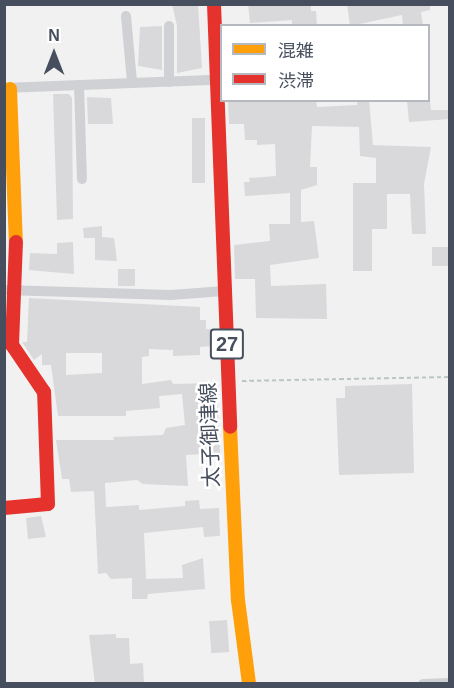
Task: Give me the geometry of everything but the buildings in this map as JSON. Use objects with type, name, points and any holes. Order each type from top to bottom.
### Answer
[{"type":"main road","name":"太子御津線","points":[[214,4],[238,600],[249,684]]},
{"type":"main road","points":[[4,508],[48,504],[44,392],[12,345],[10,290],[15,148],[7,88]]},
{"type":"street","points":[[126,15],[132,82]]},
{"type":"street","points":[[169,26],[169,82]]},
{"type":"street","points":[[7,88],[216,80]]},
{"type":"street","points":[[79,85],[82,179]]},
{"type":"street","points":[[10,290],[171,295],[224,291]]},
{"type":"street","points":[[423,684],[450,683]]},
{"type":"path","points":[[229,381],[450,377]]},
{"type":"traffic: slow","points":[[10,89],[16,242]]},
{"type":"traffic: slow","points":[[230,427],[238,600],[249,684]]},
{"type":"traffic: jam","points":[[214,4],[230,427]]},
{"type":"traffic: jam","points":[[4,508],[48,504],[44,392],[12,345],[16,242]]}]
